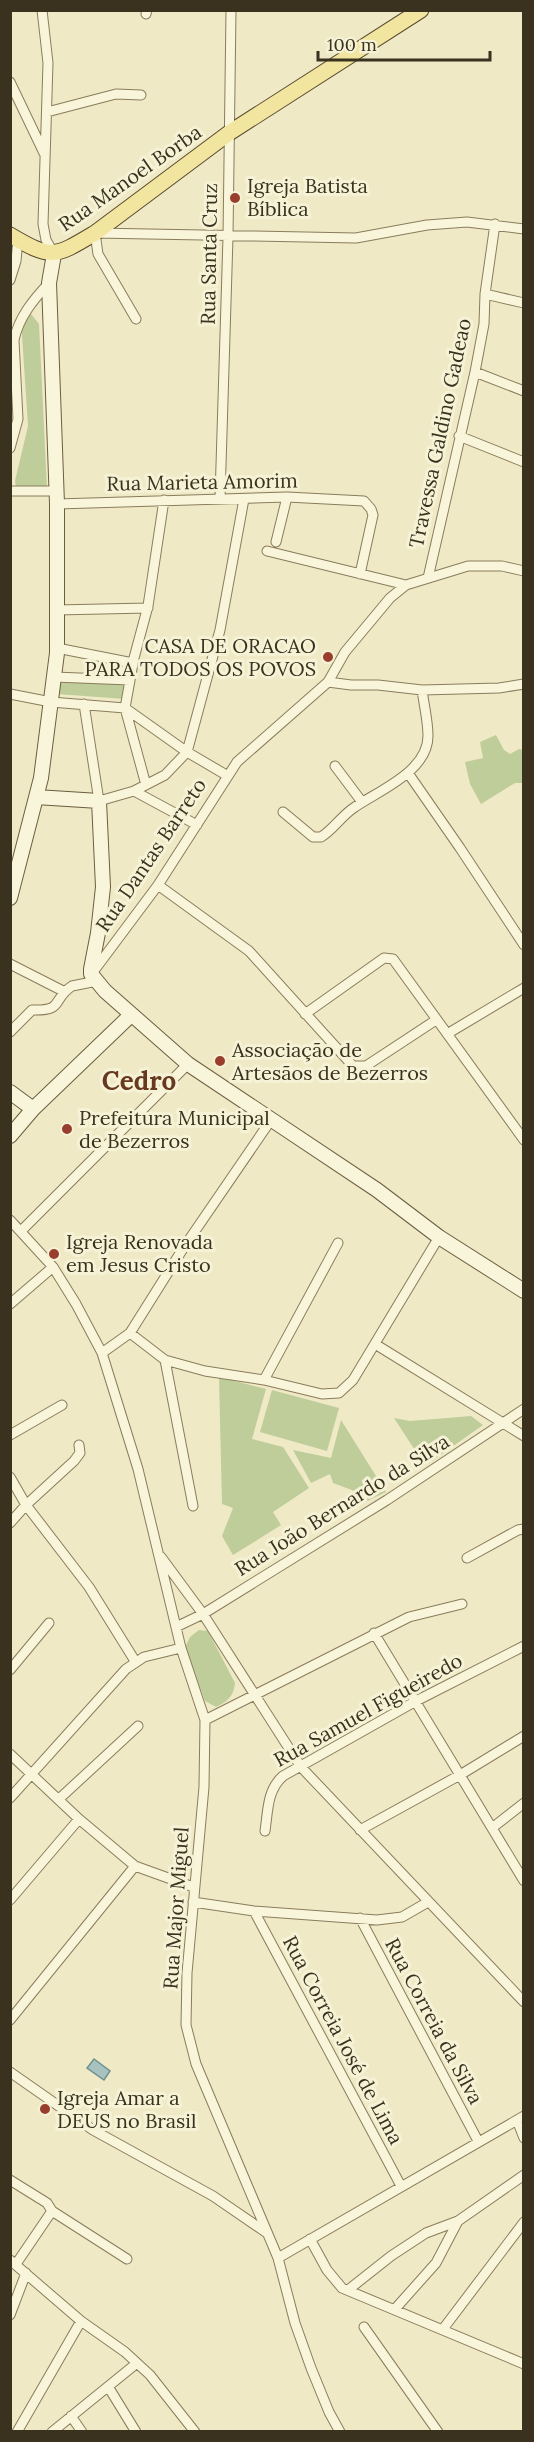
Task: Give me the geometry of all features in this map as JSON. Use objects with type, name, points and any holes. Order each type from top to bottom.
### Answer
[{"type":"main road","name":"Rua Manoel Borba","points":[[54,254],[95,233],[229,133],[297,87],[421,10]]},
{"type":"main road","points":[[10,898],[36,797],[57,648],[57,497],[49,283],[54,254],[32,248],[14,237]]},
{"type":"main road","points":[[36,797],[99,801]]},
{"type":"main road","name":"Rua Dantas Barreto","points":[[94,977],[104,888],[99,801]]},
{"type":"main road","points":[[94,977],[132,1015],[188,1064],[376,1190],[439,1237],[524,1291]]},
{"type":"main road","points":[[10,1136],[33,1110],[132,1015]]},
{"type":"main road","points":[[10,1092],[33,1110]]},
{"type":"street","points":[[42,10],[48,63],[43,224],[46,240],[54,254]]},
{"type":"street","name":"Rua Santa Cruz","points":[[220,498],[228,237],[231,10]]},
{"type":"street","points":[[10,82],[45,155]]},
{"type":"street","points":[[47,112],[116,94],[141,95]]},
{"type":"street","points":[[136,319],[98,254],[95,233],[356,238],[427,225],[467,222],[524,229]]},
{"type":"street","name":"Travessa Galdino Gadeao","points":[[428,578],[475,372],[484,324],[485,294],[495,224]]},
{"type":"street","points":[[10,280],[16,261],[14,237]]},
{"type":"street","points":[[10,448],[18,419],[14,340],[21,318],[49,283]]},
{"type":"street","points":[[485,294],[524,303]]},
{"type":"street","points":[[475,372],[524,391]]},
{"type":"street","points":[[459,436],[521,458]]},
{"type":"street","name":"Rua Marieta Amorim","points":[[10,491],[57,497],[164,500],[287,497],[363,501],[368,504],[372,515],[360,574]]},
{"type":"street","points":[[276,542],[287,497]]},
{"type":"street","points":[[84,704],[99,801],[134,791],[165,775],[187,752],[220,630],[244,499]]},
{"type":"street","points":[[146,785],[125,708],[133,663],[148,608],[164,500]]},
{"type":"street","points":[[267,551],[406,585]]},
{"type":"street","points":[[228,776],[237,762],[328,682],[345,652],[406,585],[468,566],[502,566],[524,571]]},
{"type":"street","points":[[56,610],[148,608]]},
{"type":"street","points":[[57,648],[133,663]]},
{"type":"street","points":[[54,677],[130,680]]},
{"type":"street","points":[[328,682],[351,686],[378,685],[422,690],[498,688],[524,684]]},
{"type":"street","points":[[284,812],[313,837],[318,838],[324,836],[342,816],[408,773],[427,746],[428,736],[422,690]]},
{"type":"street","name":"Rua Dantas Barreto","points":[[10,694],[51,702],[125,708],[187,752],[228,776],[158,885],[94,977]]},
{"type":"street","points":[[335,766],[362,802]]},
{"type":"street","points":[[408,773],[524,945]]},
{"type":"street","points":[[134,791],[197,825]]},
{"type":"street","points":[[158,885],[249,951],[348,1062],[361,1067],[366,1066],[436,1020]]},
{"type":"street","points":[[305,1014],[384,958],[393,959],[402,968],[436,1020],[524,1140]]},
{"type":"street","points":[[10,964],[65,992]]},
{"type":"street","points":[[10,1032],[32,1010],[49,1011],[72,986],[94,977]]},
{"type":"street","points":[[447,1034],[524,988]]},
{"type":"street","points":[[21,1231],[188,1064]]},
{"type":"street","points":[[102,1353],[130,1333],[184,1247],[271,1120]]},
{"type":"street","points":[[515,1128],[524,1122]]},
{"type":"street","name":"Rua Major Miguel","points":[[10,1221],[53,1267],[102,1353],[138,1469],[181,1648],[206,1720],[204,1786],[193,1887],[187,1973],[186,2025],[196,2064],[278,2258],[308,2359],[329,2412],[340,2432]]},
{"type":"street","points":[[130,1333],[165,1360],[205,1371],[264,1380],[322,1394],[339,1394],[353,1380],[439,1237]]},
{"type":"street","points":[[264,1380],[338,1243]]},
{"type":"street","points":[[10,1304],[53,1267]]},
{"type":"street","points":[[375,1344],[524,1436]]},
{"type":"street","points":[[165,1360],[193,1506]]},
{"type":"street","points":[[10,1435],[62,1406]]},
{"type":"street","name":"Rua João Bernardo da Silva","points":[[176,1627],[203,1614],[387,1500],[524,1409]]},
{"type":"street","points":[[10,1523],[74,1461],[80,1453],[79,1445]]},
{"type":"street","points":[[10,1477],[26,1505],[89,1587],[135,1661]]},
{"type":"street","points":[[467,1558],[518,1530],[524,1529]]},
{"type":"street","points":[[156,1551],[203,1614],[301,1767],[524,2002]]},
{"type":"street","points":[[206,1720],[409,1617],[462,1604]]},
{"type":"street","points":[[10,1670],[49,1623]]},
{"type":"street","points":[[374,1633],[524,1881]]},
{"type":"street","name":"Rua Samuel Figueiredo","points":[[265,1831],[270,1793],[275,1783],[283,1776],[416,1701],[524,1646]]},
{"type":"street","points":[[10,1798],[135,1661],[181,1648]]},
{"type":"street","points":[[59,1799],[138,1726]]},
{"type":"street","points":[[360,1830],[460,1775],[524,1736]]},
{"type":"street","points":[[10,1754],[79,1819],[135,1866],[193,1887]]},
{"type":"street","points":[[492,1828],[524,1803]]},
{"type":"street","points":[[10,1900],[79,1819]]},
{"type":"street","points":[[10,2020],[135,1866]]},
{"type":"street","points":[[193,1902],[254,1911],[391,1920],[402,1917],[428,1902]]},
{"type":"street","name":"Rua Correia José de Lima","points":[[254,1911],[401,2186]]},
{"type":"street","name":"Rua Correia da Silva","points":[[360,1918],[478,2141]]},
{"type":"street","points":[[10,2072],[93,2130],[213,2196],[267,2233]]},
{"type":"street","points":[[278,2258],[520,2118],[524,2138]]},
{"type":"street","points":[[348,2290],[391,2256],[426,2233],[458,2221],[524,2175]]},
{"type":"street","points":[[10,2180],[47,2203],[52,2211],[127,2259]]},
{"type":"street","points":[[52,2211],[13,2262],[81,2321],[137,2363],[162,2389],[195,2432]]},
{"type":"street","points":[[395,2309],[436,2263],[458,2221]]},
{"type":"street","points":[[443,2329],[524,2222]]},
{"type":"street","points":[[310,2239],[338,2284],[348,2290],[524,2364]]},
{"type":"street","points":[[10,2314],[26,2273]]},
{"type":"street","points":[[17,2432],[81,2321]]},
{"type":"street","points":[[364,2327],[438,2432]]},
{"type":"street","points":[[52,2432],[137,2363]]},
{"type":"street","points":[[109,2388],[136,2432]]},
{"type":"street","points":[[71,2416],[82,2432]]},
{"type":"green space","points":[[25,312],[31,314],[39,324],[47,489],[16,487],[15,481],[28,426],[21,320]]},
{"type":"green space","points":[[60,680],[127,683],[125,699],[57,694]]},
{"type":"green space","points":[[496,735],[504,750],[510,754],[519,749],[523,750],[523,783],[515,783],[481,804],[470,784],[465,762],[483,758],[480,742]]},
{"type":"green space","points":[[219,1377],[266,1389],[252,1439],[283,1447],[309,1488],[273,1512],[281,1525],[233,1555],[222,1536],[233,1508],[222,1504]]},
{"type":"green space","points":[[272,1390],[339,1408],[327,1451],[260,1432]]},
{"type":"green space","points":[[471,1416],[483,1425],[432,1461],[428,1454],[420,1458],[394,1418],[410,1421]]},
{"type":"green space","points":[[341,1420],[386,1492],[361,1504],[357,1492],[333,1483],[330,1474],[311,1483],[293,1450],[331,1458]]},
{"type":"green space","points":[[199,1630],[208,1631],[235,1683],[229,1698],[216,1707],[205,1701],[185,1647],[190,1637]]},
{"type":"water","points":[[94,2059],[110,2071],[104,2080],[87,2068]]},
{"type":"place","name":"Igreja Batista Bíblica","points":[[235,198]]},
{"type":"place","name":"CASA DE ORACAO PARA TODOS OS POVOS","points":[[328,657]]},
{"type":"place","name":"Associação de Artesãos de Bezerros","points":[[220,1061]]},
{"type":"place","name":"Prefeitura Municipal de Bezerros","points":[[67,1129]]},
{"type":"place","name":"Igreja Renovada em Jesus Cristo","points":[[54,1254]]},
{"type":"place","name":"Igreja Amar a DEUS no Brasil","points":[[45,2109]]},
{"type":"district","name":"Cedro","points":[[139,1081]]}]
